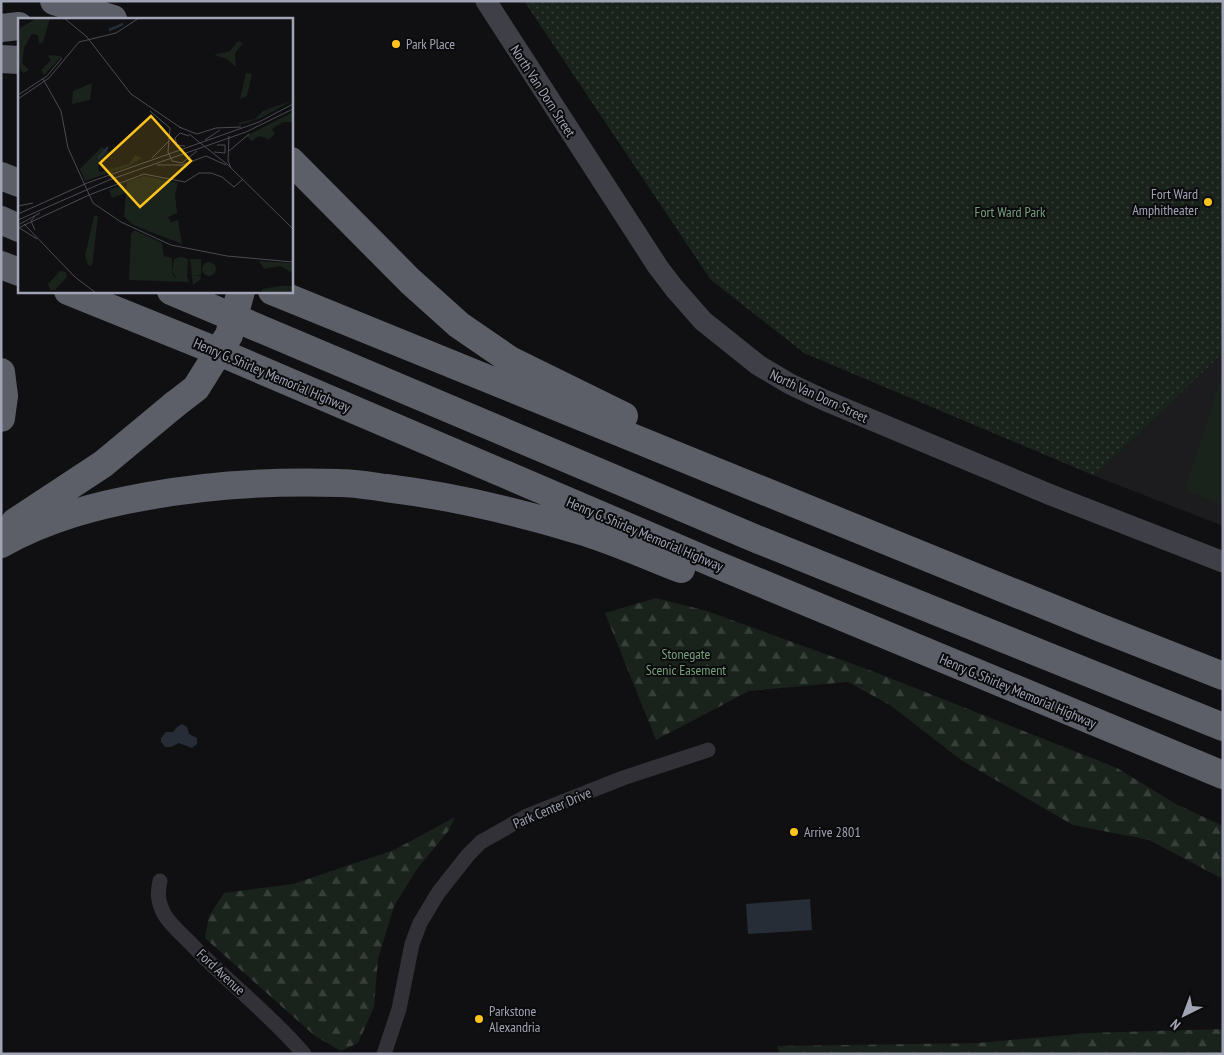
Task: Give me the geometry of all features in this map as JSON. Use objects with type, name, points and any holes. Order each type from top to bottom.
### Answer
[{"type":"highway","points":[[54,1],[110,18]]},
{"type":"highway","points":[[1,28],[18,26]]},
{"type":"highway","points":[[1,59],[18,60]]},
{"type":"highway","points":[[292,162],[431,301],[459,325],[510,360],[614,412],[892,543]]},
{"type":"highway","points":[[1,176],[18,184]]},
{"type":"highway","points":[[1,220],[18,228]]},
{"type":"highway","points":[[1,264],[18,272]]},
{"type":"highway","name":"Henry G. Shirley Memorial Highway","points":[[70,292],[219,352],[715,564],[1223,775]]},
{"type":"highway","points":[[173,292],[758,540],[1223,727]]},
{"type":"highway","points":[[1,531],[103,464],[196,388],[229,335],[241,292]]},
{"type":"highway","points":[[274,292],[1223,676]]},
{"type":"highway","points":[[1,372],[4,396],[1,418]]},
{"type":"highway","points":[[1,544],[19,534],[73,512],[180,490],[248,485],[342,483],[416,492],[493,507],[580,530],[872,641],[1020,692]]},
{"type":"main road","name":"North Van Dorn Street","points":[[486,1],[658,267],[703,320],[741,353],[771,374],[824,400],[1051,495],[1223,562]]},
{"type":"street","name":"Park Center Drive","points":[[384,1054],[399,1009],[412,944],[420,923],[438,892],[481,842],[527,816],[623,778],[708,750]]},
{"type":"street","name":"Ford Avenue","points":[[160,881],[157,896],[165,914],[174,926],[219,972],[260,1008],[304,1054]]},
{"type":"shaded area","points":[[1223,353],[1223,526],[1095,476],[1193,382]]},
{"type":"shaded area","points":[[182,724],[187,727],[189,734],[197,738],[197,744],[192,748],[179,743],[171,747],[165,747],[161,742],[161,738],[166,732],[173,732]]},
{"type":"shaded area","points":[[810,899],[812,930],[748,934],[746,904]]},
{"type":"green space","name":"Fort Ward Park","points":[[524,1],[1223,1],[1223,353],[1095,476],[804,353],[711,280]]},
{"type":"green space","points":[[1223,371],[1223,505],[1185,490]]},
{"type":"green space","name":"Stonegate Scenic Easement","points":[[656,598],[707,611],[872,671],[1117,768],[1176,804],[1223,826],[1223,879],[1149,840],[1073,825],[961,760],[890,705],[848,682],[749,691],[656,740],[605,613]]},
{"type":"green space","points":[[455,817],[449,830],[417,869],[394,906],[378,959],[374,1007],[358,1043],[341,1051],[315,1036],[205,938],[209,916],[224,893],[293,884],[394,850]]},
{"type":"green space","points":[[1223,1029],[1223,1054],[780,1054],[777,1046],[978,1043],[1088,1033]]},
{"type":"place","name":"Park Place","points":[[396,44]]},
{"type":"place","name":"Fort Ward Amphitheater","points":[[1208,202]]},
{"type":"place","name":"Arrive 2801","points":[[794,832]]},
{"type":"place","name":"Parkstone Alexandria","points":[[479,1019]]}]
